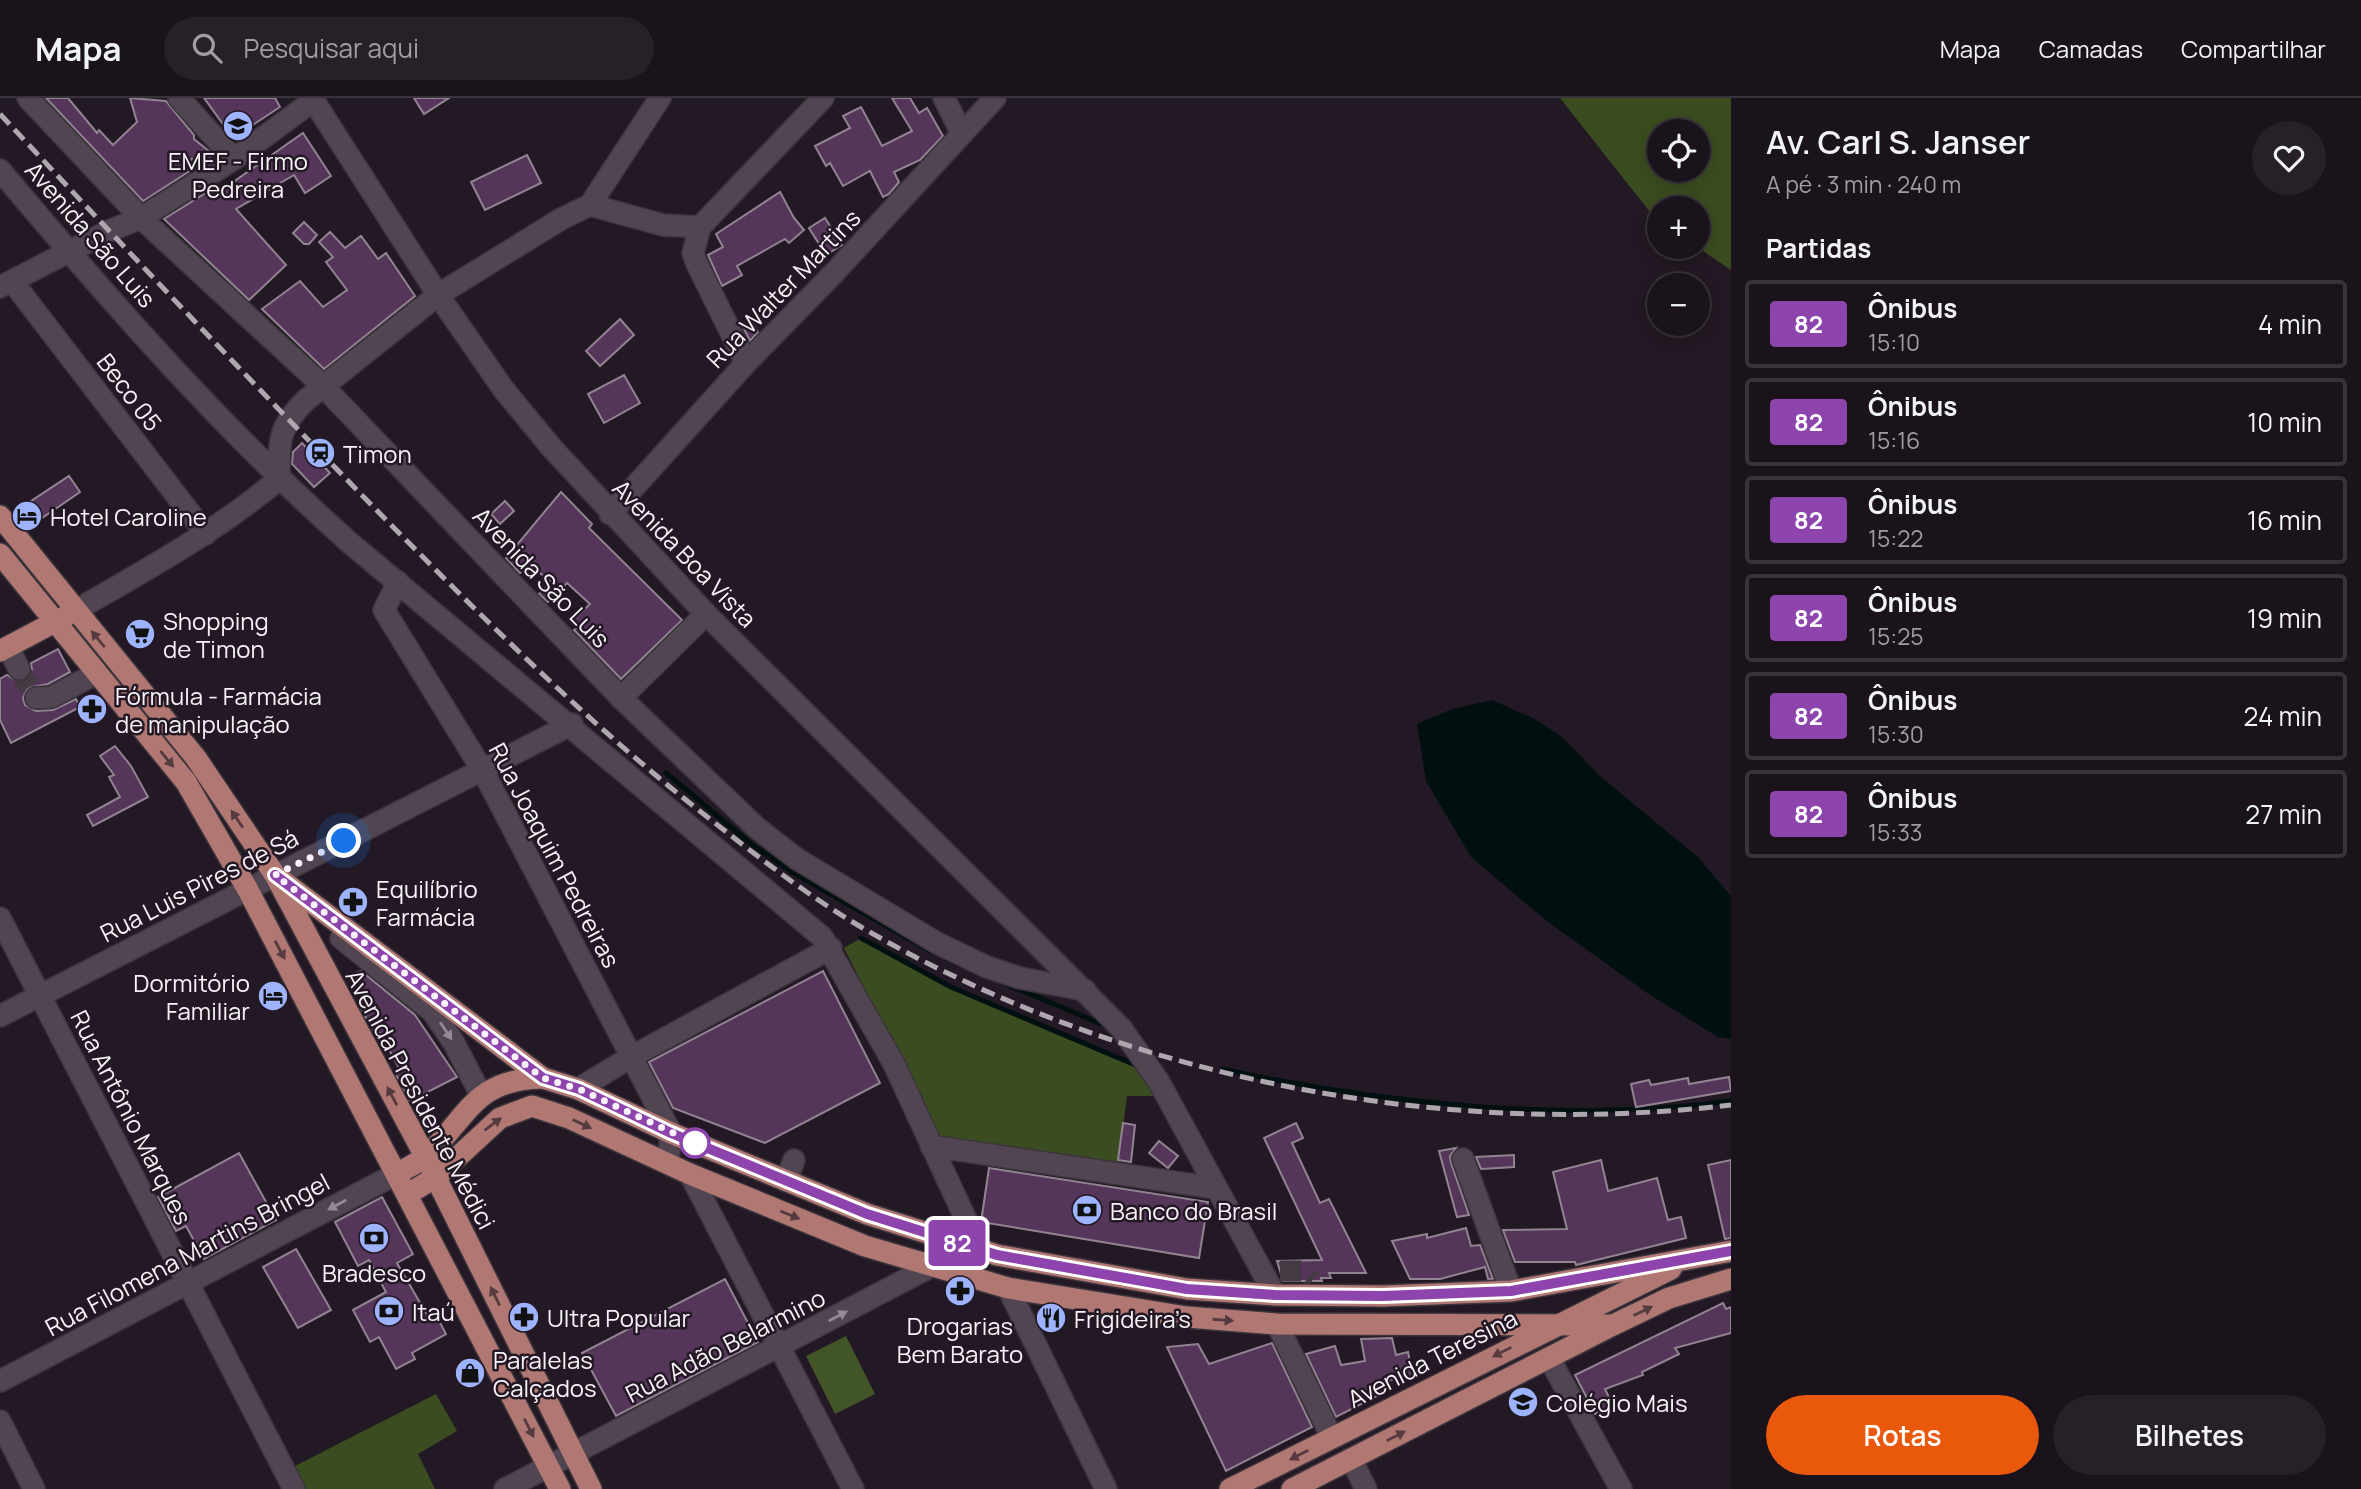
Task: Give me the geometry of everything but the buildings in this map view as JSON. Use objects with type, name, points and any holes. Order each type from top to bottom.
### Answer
[{"type":"main road","name":"Avenida Presidente Médici","points":[[0,516],[196,758],[275,875],[436,1177],[591,1489]]},
{"type":"main road","points":[[0,554],[186,782],[248,890],[398,1173],[559,1489]]},
{"type":"main road","points":[[4,649],[75,611]]},
{"type":"main road","points":[[275,875],[344,935],[543,1078]]},
{"type":"main road","points":[[398,1173],[425,1156],[467,1107],[481,1095],[522,1078],[543,1078],[579,1089],[671,1133],[867,1214],[979,1250],[1187,1289],[1273,1281],[1383,1296],[1511,1291],[1731,1251]]},
{"type":"main road","points":[[408,1194],[436,1177],[500,1118],[532,1106],[569,1118],[690,1174],[865,1246],[1008,1288],[1187,1317],[1277,1324],[1613,1325]]},
{"type":"main road","name":"Avenida Teresina","points":[[1230,1489],[1266,1481],[1332,1438],[1695,1257]]},
{"type":"main road","points":[[1292,1489],[1669,1298],[1731,1279]]},
{"type":"main road","points":[[1383,1296],[1383,1324]]},
{"type":"street","name":"Avenida São Luis","points":[[28,98],[141,218],[323,386],[621,698],[757,828],[797,859],[937,943],[987,967],[1050,986],[1085,990]]},
{"type":"street","points":[[179,98],[234,159]]},
{"type":"street","points":[[75,611],[206,534],[279,479],[286,419],[323,386],[438,295],[561,219],[590,205],[660,98]]},
{"type":"street","points":[[746,363],[693,253],[700,227],[823,98]]},
{"type":"street","points":[[944,98],[962,134]]},
{"type":"street","name":"Rua Walter Martins","points":[[610,514],[746,363],[834,274],[995,98]]},
{"type":"street","points":[[6,284],[141,218],[234,159],[320,99]]},
{"type":"street","name":"Avenida Boa Vista","points":[[320,99],[438,295],[525,416],[610,514],[706,614],[1085,990],[1140,1051],[1215,1188],[1273,1281]]},
{"type":"street","name":"Avenida São Luis","points":[[0,170],[69,252],[279,479],[398,582],[572,724],[812,928],[831,948],[859,1007],[894,1064],[979,1250]]},
{"type":"street","points":[[590,205],[663,225],[700,227]]},
{"type":"street","name":"Beco 05","points":[[6,284],[206,534]]},
{"type":"street","name":"Rua Joaquim Pedreiras","points":[[398,582],[384,610],[484,771],[671,1133]]},
{"type":"street","points":[[621,698],[706,614]]},
{"type":"street","points":[[4,649],[19,669]]},
{"type":"street","points":[[36,698],[52,697],[97,673]]},
{"type":"street","name":"Rua Luis Pires de Sá","points":[[0,1016],[572,724]]},
{"type":"street","name":"Rua Antônio Marques","points":[[0,918],[294,1489]]},
{"type":"street","points":[[316,956],[344,935],[433,1012],[454,1043],[481,1095]]},
{"type":"street","points":[[579,1089],[631,1057],[831,948]]},
{"type":"street","points":[[668,1162],[671,1133]]},
{"type":"street","points":[[931,1146],[1215,1188]]},
{"type":"street","points":[[1463,1158],[1511,1291]]},
{"type":"street","points":[[786,1181],[794,1160]]},
{"type":"street","name":"Rua Filomena Martins Bringel","points":[[0,1381],[398,1173]]},
{"type":"street","points":[[690,1174],[853,1489]]},
{"type":"street","name":"Rua Adão Belarmino","points":[[505,1489],[932,1266]]},
{"type":"street","points":[[1008,1288],[1106,1489]]},
{"type":"street","points":[[1277,1324],[1332,1438]]},
{"type":"street","points":[[1549,1358],[1621,1489]]},
{"type":"street","points":[[0,1421],[34,1489]]},
{"type":"street","points":[[1351,1459],[1366,1489]]},
{"type":"green space","points":[[1560,98],[1731,98],[1731,270],[1710,256],[1710,196],[1647,196],[1647,208]]},
{"type":"green space","points":[[861,938],[951,987],[1141,1068],[1154,1096],[1127,1096],[1118,1165],[940,1138],[844,948]]},
{"type":"green space","points":[[846,1336],[875,1394],[835,1414],[806,1356]]},
{"type":"green space","points":[[436,1394],[457,1431],[418,1454],[435,1489],[302,1489],[291,1468]]},
{"type":"shaded area","points":[[1492,700],[1533,718],[1561,736],[1602,778],[1698,857],[1731,896],[1731,1039],[1718,1037],[1650,995],[1548,922],[1471,857],[1426,781],[1417,724],[1452,709]]},
{"type":"waterway","points":[[666,773],[751,844],[792,872],[932,952]]},
{"type":"waterway","points":[[861,938],[951,987],[1140,1067]]},
{"type":"waterway","points":[[947,959],[1106,1026]]},
{"type":"waterway","points":[[1222,1069],[1346,1092],[1475,1106],[1605,1110],[1731,1101]]},
{"type":"tunnel","points":[[19,669],[36,698]]},
{"type":"tunnel","points":[[1280,1271],[1301,1271],[1312,1281]]},
{"type":"railway","points":[[0,114],[303,435],[556,687],[634,757],[715,823],[805,891],[861,927],[960,979],[1064,1023],[1171,1058],[1282,1085],[1394,1104],[1507,1113],[1619,1114],[1731,1105]]},
{"type":"bus line","name":"82","points":[[275,875],[543,1078],[579,1089],[671,1133],[867,1214],[997,1255],[1187,1289],[1275,1295],[1383,1296],[1511,1291],[1731,1251]]},
{"type":"place","name":"EMEF - Firmo Pedreira","points":[[238,126]]},
{"type":"place","name":"Timon","points":[[320,453]]},
{"type":"place","name":"Hotel Caroline","points":[[27,516]]},
{"type":"place","name":"Shopping de Timon","points":[[140,634]]},
{"type":"place","name":"Fórmula - Farmácia de manipulação","points":[[92,709]]},
{"type":"place","name":"Equilíbrio Farmácia","points":[[353,902]]},
{"type":"place","name":"Dormitório Familiar","points":[[273,996]]},
{"type":"place","name":"Banco do Brasil","points":[[1087,1210]]},
{"type":"place","name":"Bradesco","points":[[374,1238]]},
{"type":"place","name":"Drogarias Bem Barato","points":[[960,1291]]},
{"type":"place","name":"Itaú","points":[[389,1311]]},
{"type":"place","name":"Ultra Popular","points":[[524,1317]]},
{"type":"place","name":"Frigideira’s","points":[[1051,1318]]},
{"type":"place","name":"Paralelas Calçados","points":[[470,1373]]},
{"type":"place","name":"Colégio Mais","points":[[1523,1402]]},
{"type":"route","points":[[344,841],[275,875],[543,1078],[579,1089],[695,1143]]}]
